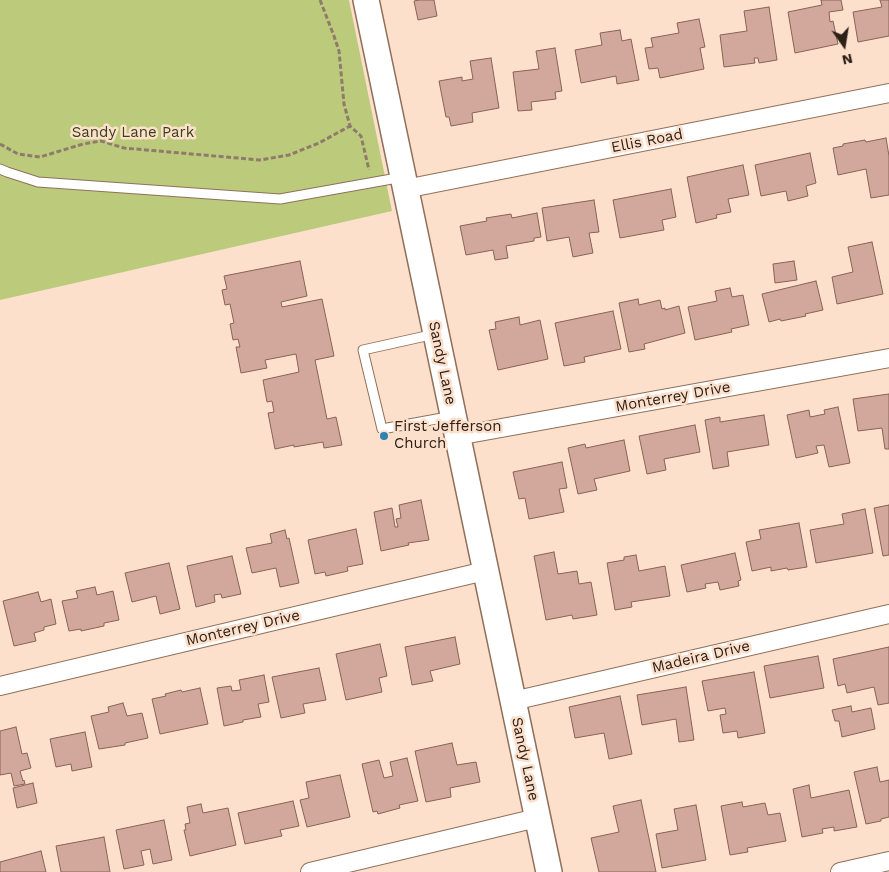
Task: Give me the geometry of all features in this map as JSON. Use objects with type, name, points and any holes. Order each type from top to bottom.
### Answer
[{"type":"street","name":"Sandy Lane","points":[[366,0],[548,872]]},
{"type":"street","name":"Ellis Road","points":[[404,183],[889,93]]},
{"type":"street","name":"Monterrey Drive","points":[[455,426],[889,358]]},
{"type":"street","name":"Monterrey Drive","points":[[0,686],[485,571]]},
{"type":"street","name":"Madeira Drive","points":[[513,701],[889,614]]},
{"type":"street","points":[[310,872],[537,818]]},
{"type":"street","points":[[840,872],[889,861]]},
{"type":"lane","points":[[0,168],[38,182],[280,199],[371,182],[404,183]]},
{"type":"lane","points":[[436,334],[363,350],[382,429],[455,426]]},
{"type":"path","points":[[320,0],[338,50],[344,104],[350,126],[361,136],[371,182]]},
{"type":"path","points":[[0,144],[18,154],[40,156],[83,144],[101,142],[124,148],[260,160],[289,155],[319,143],[350,126]]},
{"type":"green space","name":"Sandy Lane Park","points":[[0,0],[349,0],[392,211],[0,300]]},
{"type":"building","points":[[434,0],[437,16],[418,20],[414,1]]},
{"type":"building","points":[[821,0],[841,0],[843,10],[829,12],[830,22],[833,21],[838,44],[795,53],[788,12],[822,5]]},
{"type":"building","points":[[880,0],[889,0],[889,36],[858,42],[853,12],[882,7]]},
{"type":"building","points":[[769,7],[777,60],[759,63],[758,58],[754,58],[755,63],[724,67],[720,35],[747,31],[744,11]]},
{"type":"building","points":[[699,19],[705,47],[700,48],[704,69],[660,78],[658,68],[649,69],[645,48],[653,47],[651,38],[679,33],[677,23]]},
{"type":"building","points":[[620,30],[622,41],[631,39],[639,80],[617,84],[616,76],[581,83],[575,50],[602,45],[600,33]]},
{"type":"building","points":[[555,48],[562,91],[555,92],[556,99],[531,102],[532,110],[518,111],[513,72],[539,69],[536,51]]},
{"type":"building","points":[[491,58],[499,108],[472,113],[473,122],[451,126],[449,117],[446,117],[439,81],[462,77],[462,81],[473,79],[470,61]]},
{"type":"building","points":[[886,138],[889,156],[889,195],[871,198],[866,169],[838,175],[833,148],[843,146],[843,144]]},
{"type":"building","points":[[810,153],[816,183],[806,186],[808,196],[788,201],[786,191],[761,196],[755,165]]},
{"type":"building","points":[[743,165],[749,195],[728,199],[731,212],[716,215],[717,218],[696,223],[687,177]]},
{"type":"building","points":[[671,189],[676,217],[662,220],[664,230],[620,238],[613,200]]},
{"type":"building","points":[[594,200],[599,232],[589,233],[593,253],[573,257],[569,237],[547,241],[542,208]]},
{"type":"building","points":[[537,213],[541,237],[534,238],[534,241],[506,246],[508,258],[495,260],[493,250],[466,255],[460,226],[487,221],[486,218],[511,214],[512,218]]},
{"type":"building","points":[[872,242],[883,294],[837,304],[832,277],[853,272],[848,247]]},
{"type":"building","points":[[300,261],[307,296],[281,302],[282,307],[322,299],[334,356],[315,360],[327,419],[336,417],[342,445],[324,448],[323,442],[275,449],[268,413],[274,412],[272,401],[267,402],[263,380],[299,372],[296,354],[265,360],[267,368],[241,373],[236,347],[240,347],[238,339],[233,340],[230,324],[234,323],[230,304],[225,305],[222,290],[227,289],[224,276]]},
{"type":"building","points":[[794,261],[797,280],[775,283],[773,264]]},
{"type":"building","points":[[816,281],[823,310],[805,314],[806,316],[769,322],[762,294]]},
{"type":"building","points":[[730,288],[732,297],[743,295],[749,325],[731,329],[732,332],[695,340],[688,307],[717,301],[715,291]]},
{"type":"building","points":[[638,299],[639,305],[660,300],[662,309],[665,308],[665,310],[679,306],[685,333],[644,344],[645,349],[629,352],[619,303]]},
{"type":"building","points":[[613,311],[621,349],[584,357],[585,362],[564,366],[555,323]]},
{"type":"building","points":[[519,317],[520,325],[540,320],[548,359],[498,370],[489,330],[496,329],[495,322]]},
{"type":"building","points":[[889,394],[889,449],[885,449],[882,428],[858,431],[853,399]]},
{"type":"building","points":[[838,407],[850,463],[829,467],[824,445],[816,446],[818,453],[796,458],[787,415],[809,410],[810,417],[825,414],[824,410]]},
{"type":"building","points":[[764,415],[769,445],[727,452],[729,466],[713,469],[705,420],[720,417],[720,422]]},
{"type":"building","points":[[695,425],[700,452],[664,459],[666,470],[647,474],[639,436]]},
{"type":"building","points":[[624,440],[630,471],[594,479],[597,490],[578,494],[568,448],[585,444],[586,448]]},
{"type":"building","points":[[562,462],[567,488],[559,489],[564,512],[529,519],[525,498],[519,499],[513,472]]},
{"type":"building","points":[[421,500],[429,540],[408,543],[409,545],[381,551],[374,512],[392,508],[395,527],[398,527],[396,519],[401,518],[399,505]]},
{"type":"building","points":[[889,505],[889,555],[883,556],[874,508]]},
{"type":"building","points":[[865,509],[873,553],[816,563],[810,530],[844,524],[842,514]]},
{"type":"building","points":[[799,523],[807,567],[771,571],[771,567],[752,571],[746,542],[761,539],[759,530]]},
{"type":"building","points":[[356,529],[363,564],[347,567],[348,571],[326,576],[325,572],[315,574],[308,540]]},
{"type":"building","points":[[285,530],[287,539],[289,538],[299,583],[280,587],[276,568],[252,573],[246,548],[272,543],[270,534]]},
{"type":"building","points":[[554,552],[558,574],[577,571],[579,584],[591,582],[597,615],[573,619],[572,615],[546,620],[534,556]]},
{"type":"building","points":[[735,553],[741,580],[738,581],[739,586],[720,590],[718,582],[705,584],[706,588],[687,592],[681,565]]},
{"type":"building","points":[[636,555],[639,571],[665,566],[670,596],[631,602],[632,607],[615,610],[607,563],[624,560],[624,557]]},
{"type":"building","points":[[232,556],[241,594],[222,598],[221,594],[214,595],[215,602],[196,607],[187,566]]},
{"type":"building","points":[[169,563],[180,609],[160,614],[156,596],[132,602],[125,573]]},
{"type":"building","points":[[95,587],[97,595],[113,591],[119,620],[104,623],[104,626],[81,631],[81,629],[69,631],[62,601],[78,598],[76,591]]},
{"type":"building","points":[[38,592],[41,602],[51,599],[56,624],[44,627],[44,630],[34,633],[36,641],[14,646],[3,601]]},
{"type":"building","points":[[455,637],[460,664],[430,671],[433,681],[412,685],[405,647]]},
{"type":"building","points":[[380,644],[387,676],[379,678],[382,692],[346,700],[336,654]]},
{"type":"building","points":[[889,647],[889,703],[878,705],[874,687],[847,693],[845,684],[838,686],[833,659]]},
{"type":"building","points":[[818,656],[824,688],[770,698],[764,666]]},
{"type":"building","points":[[319,668],[326,700],[303,704],[305,713],[281,718],[272,677]]},
{"type":"building","points":[[754,672],[765,733],[738,738],[737,731],[723,733],[720,715],[726,714],[725,708],[708,711],[702,681]]},
{"type":"building","points":[[264,675],[269,702],[258,704],[261,717],[224,726],[217,688],[231,686],[232,691],[241,690],[239,680]]},
{"type":"building","points":[[686,687],[694,740],[679,742],[676,719],[642,725],[637,695]]},
{"type":"building","points":[[200,688],[208,724],[160,734],[152,699],[181,690],[182,692]]},
{"type":"building","points":[[620,696],[632,754],[609,759],[604,733],[575,738],[569,707]]},
{"type":"building","points":[[123,703],[127,716],[142,713],[148,738],[125,743],[125,745],[99,749],[91,716],[109,712],[108,707]]},
{"type":"building","points":[[851,706],[852,712],[871,708],[875,729],[842,737],[839,721],[835,721],[832,710]]},
{"type":"building","points":[[16,727],[22,754],[27,753],[31,768],[20,771],[25,784],[14,786],[11,773],[0,775],[0,731]]},
{"type":"building","points":[[85,732],[92,767],[72,771],[71,764],[56,767],[50,739]]},
{"type":"building","points":[[452,743],[457,765],[476,762],[480,782],[450,788],[451,797],[426,802],[415,751]]},
{"type":"building","points":[[407,758],[418,801],[399,805],[400,808],[378,814],[377,811],[373,812],[362,764],[379,760],[384,778],[393,776],[390,762]]},
{"type":"building","points":[[877,767],[880,782],[889,780],[889,817],[866,824],[854,772]]},
{"type":"building","points":[[340,775],[350,817],[307,827],[300,800],[309,798],[306,782]]},
{"type":"building","points":[[33,783],[37,803],[17,808],[13,788]]},
{"type":"building","points":[[809,785],[811,798],[849,790],[857,827],[834,831],[834,827],[822,829],[823,833],[802,837],[793,789]]},
{"type":"building","points":[[641,800],[656,872],[599,872],[591,838],[619,832],[613,806]]},
{"type":"building","points":[[293,801],[299,826],[280,830],[282,836],[245,844],[238,813]]},
{"type":"building","points":[[742,802],[743,807],[765,803],[768,815],[780,813],[786,841],[747,848],[748,852],[730,855],[721,806]]},
{"type":"building","points":[[201,804],[203,813],[228,808],[236,845],[190,856],[184,830],[186,830],[185,824],[190,823],[187,807]]},
{"type":"building","points":[[696,805],[706,860],[662,868],[656,834],[678,830],[674,809]]},
{"type":"building","points":[[164,820],[172,860],[153,864],[150,849],[141,851],[144,865],[124,869],[116,830]]},
{"type":"building","points":[[104,837],[110,872],[61,872],[56,846]]},
{"type":"building","points":[[41,851],[46,872],[0,872],[0,862]]},
{"type":"place","name":"First Jefferson Church","points":[[384,436]]}]
